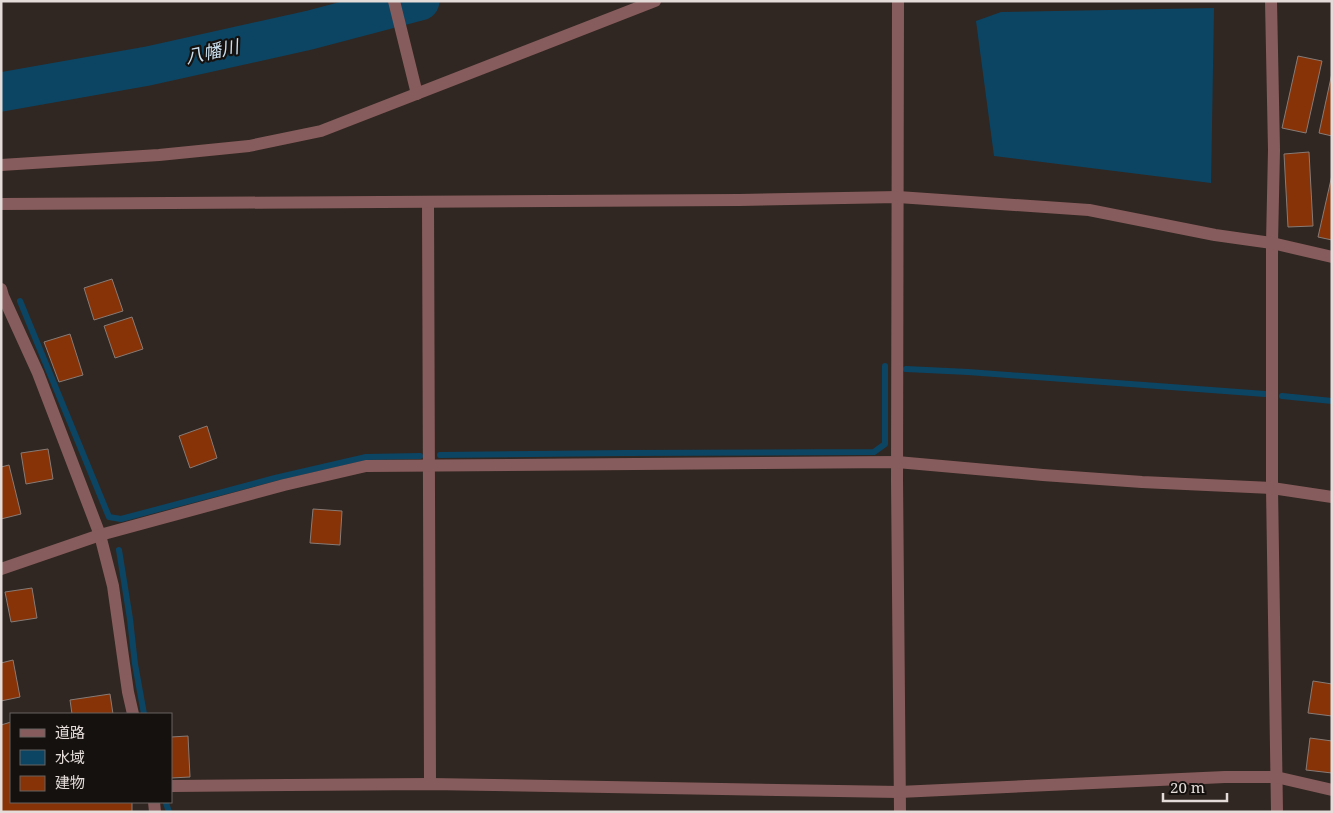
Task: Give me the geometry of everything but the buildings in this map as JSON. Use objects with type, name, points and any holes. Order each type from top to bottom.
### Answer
[{"type":"street","points":[[394,1],[417,94]]},
{"type":"street","points":[[1,165],[159,155],[249,146],[321,131],[655,1]]},
{"type":"street","points":[[898,1],[897,462],[900,812]]},
{"type":"street","points":[[1271,1],[1274,150],[1272,488],[1277,812]]},
{"type":"street","points":[[1,204],[729,200],[898,197],[1089,210],[1214,235],[1272,243],[1332,257]]},
{"type":"street","points":[[428,202],[430,784]]},
{"type":"street","points":[[2,294],[38,373],[100,535],[113,586],[133,713]]},
{"type":"street","points":[[1,569],[100,535],[321,475],[366,466],[897,462],[1122,481],[1272,488],[1332,496]]},
{"type":"street","points":[[172,786],[430,784],[899,792],[1224,777],[1276,777],[1332,790]]},
{"type":"water","points":[[1214,8],[1211,183],[994,156],[976,21],[1001,12]]},
{"type":"waterway","name":"八幡川","points":[[1,92],[148,66],[310,30],[420,1]]},
{"type":"waterway","points":[[20,301],[109,517],[121,519],[275,478],[366,457],[420,456]]},
{"type":"waterway","points":[[440,455],[874,452],[885,444],[885,366]]},
{"type":"waterway","points":[[906,369],[1265,394]]},
{"type":"waterway","points":[[1282,396],[1332,401]]},
{"type":"waterway","points":[[119,550],[144,713]]},
{"type":"waterway","points":[[166,803],[169,812]]}]
